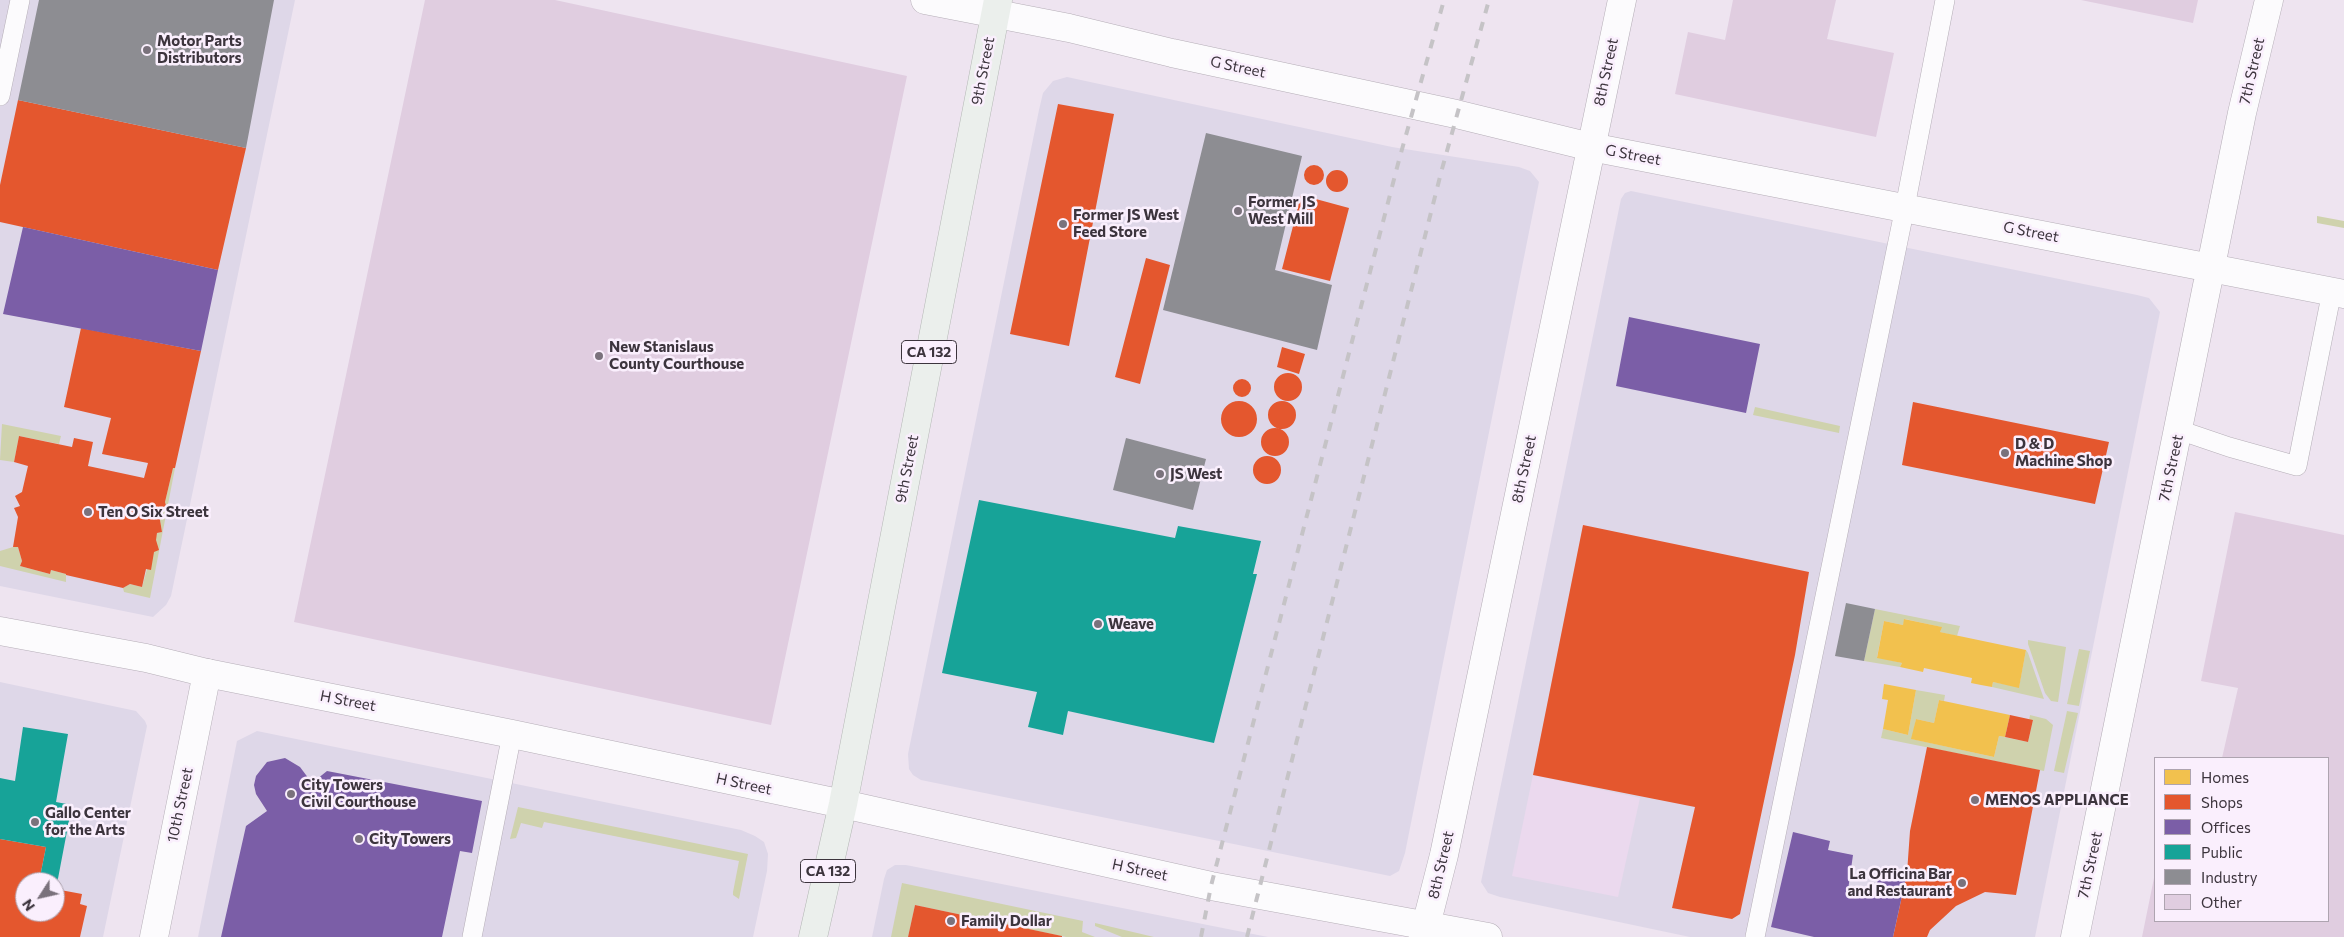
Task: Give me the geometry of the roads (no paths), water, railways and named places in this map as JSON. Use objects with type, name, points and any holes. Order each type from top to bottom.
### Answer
[{"type":"main road","name":"G Street","points":[[926,0],[996,6],[1172,53],[1430,108],[1591,147],[2338,293]]},
{"type":"main road","name":"8th Street","points":[[1424,931],[1444,855],[1622,0]]},
{"type":"main road","name":"7th Street","points":[[2075,937],[2242,113],[2269,0]]},
{"type":"main road","name":"9th Street","points":[[812,937],[843,804],[996,6]]},
{"type":"main road","name":"H Street","points":[[0,631],[146,658],[207,673],[512,734],[1424,931],[1488,937]]},
{"type":"main road","name":"10th Street","points":[[154,937],[207,673]]},
{"type":"lane","points":[[0,96],[20,0]]},
{"type":"lane","points":[[1755,937],[1905,207],[1945,0]]},
{"type":"lane","points":[[2179,430],[2229,447],[2297,466],[2338,293]]},
{"type":"lane","points":[[472,937],[512,734]]},
{"type":"railway","points":[[1201,937],[1211,886],[1399,160],[1444,0]]},
{"type":"railway","points":[[1247,937],[1442,169],[1489,0]]},
{"type":"place","name":"Motor Parts Distributors","points":[[147,50]]},
{"type":"place","name":"Former JS West Mill","points":[[1238,211]]},
{"type":"place","name":"Former JS West Feed Store","points":[[1063,224]]},
{"type":"place","name":"New Stanislaus County Courthouse","points":[[599,356]]},
{"type":"place","name":"D & D Machine Shop","points":[[2005,453]]},
{"type":"place","name":"JS West","points":[[1160,474]]},
{"type":"place","name":"Ten O Six Street","points":[[88,512]]},
{"type":"place","name":"Weave","points":[[1098,624]]},
{"type":"place","name":"City Towers Civil Courthouse","points":[[291,794]]},
{"type":"place","name":"MENOS APPLIANCE","points":[[1975,800]]},
{"type":"place","name":"Gallo Center for the Arts","points":[[35,822]]},
{"type":"place","name":"City Towers","points":[[359,839]]},
{"type":"place","name":"La Officina Bar and Restaurant","points":[[1962,883]]},
{"type":"place","name":"Family Dollar","points":[[951,921]]}]
